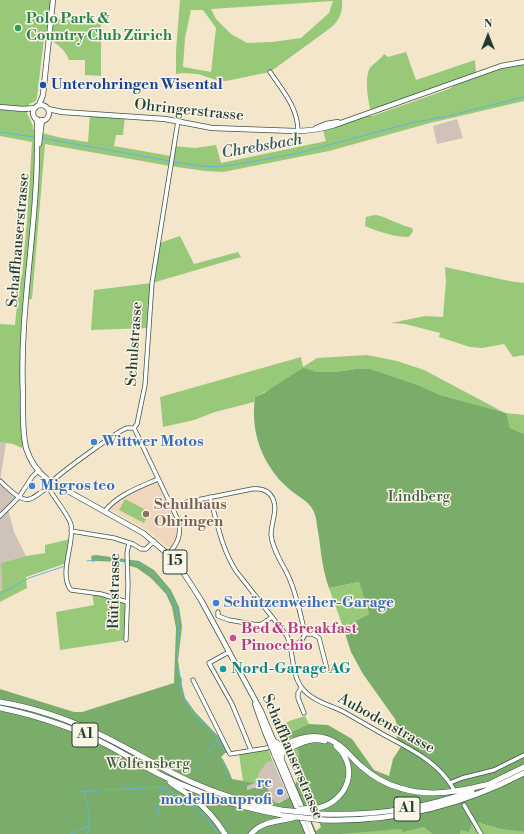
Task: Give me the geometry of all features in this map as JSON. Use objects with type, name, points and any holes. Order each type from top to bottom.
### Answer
[{"type":"highway","name":"A1","points":[[0,702],[41,711],[78,725],[114,741],[174,774],[210,790],[246,802],[281,810],[321,814],[361,814],[408,808],[446,800],[490,784],[524,767]]},
{"type":"highway","name":"A1","points":[[0,708],[39,718],[85,734],[111,747],[164,777],[199,803],[214,818],[225,834]]},
{"type":"highway","name":"A1","points":[[283,748],[310,736],[328,738],[338,744],[362,767],[377,778],[414,792],[449,793],[490,784]]},
{"type":"highway","name":"A1","points":[[274,751],[306,740],[318,739],[334,745],[344,755],[349,772],[346,787],[335,801],[318,808],[281,810]]},
{"type":"highway","points":[[274,742],[283,748],[281,759]]},
{"type":"highway","name":"A1","points":[[251,834],[256,828],[285,818],[296,817],[323,820],[376,818],[424,811],[476,795],[524,773]]},
{"type":"highway","name":"A1","points":[[164,777],[226,802],[285,818]]},
{"type":"main road","points":[[33,113],[35,108],[39,105],[43,95],[53,0]]},
{"type":"main road","name":"Ohringerstrasse","points":[[47,108],[62,112],[159,118],[208,128],[298,131],[313,130],[325,128],[494,68],[524,62]]},
{"type":"main road","points":[[23,109],[33,113],[40,120],[48,116],[43,95]]},
{"type":"main road","points":[[39,105],[47,108]]},
{"type":"main road","points":[[0,107],[23,109],[35,108]]},
{"type":"main road","name":"Ohringerstrasse","points":[[48,116],[62,112]]},
{"type":"main road","name":"Schaffhauserstrasse","points":[[40,120],[23,332],[22,364],[25,444],[30,459],[38,471],[52,482],[137,529],[168,554],[178,565],[229,652],[261,711],[274,742],[274,751],[281,759],[313,834]]},
{"type":"main road","name":"Schaffhauserstrasse","points":[[250,690],[308,834]]},
{"type":"street","points":[[270,72],[293,107],[298,120],[298,131]]},
{"type":"street","name":"Schulstrasse","points":[[134,428],[145,385],[152,283],[178,121]]},
{"type":"street","points":[[52,482],[58,475],[110,438],[127,428],[134,428],[179,522],[180,530],[177,543],[168,554]]},
{"type":"street","points":[[0,516],[19,497],[32,477],[38,471]]},
{"type":"street","points":[[105,511],[123,496],[158,479]]},
{"type":"street","points":[[0,480],[19,497],[30,499],[48,488],[70,521],[71,530],[67,572],[69,587],[74,591],[101,594],[127,602]]},
{"type":"street","points":[[173,508],[187,502],[260,488],[270,495],[274,504],[271,530],[275,552],[291,581],[305,634],[300,643],[291,645]]},
{"type":"street","points":[[210,497],[229,560],[287,636],[291,645],[296,677],[301,688],[298,693],[298,698],[304,713]]},
{"type":"street","points":[[71,530],[106,536],[129,543],[141,549],[146,549],[154,542]]},
{"type":"street","name":"Rütistrasse","points":[[126,640],[127,553],[129,543]]},
{"type":"street","points":[[218,612],[218,616],[229,620],[258,625],[272,617]]},
{"type":"street","points":[[305,634],[313,634],[319,638],[327,669]]},
{"type":"street","points":[[229,652],[209,663],[232,704],[251,750]]},
{"type":"street","points":[[193,680],[230,754],[251,750],[274,751]]},
{"type":"street","name":"Aubodenstrasse","points":[[301,688],[312,697],[343,712],[424,758],[437,767],[453,788]]},
{"type":"street","points":[[450,783],[462,778],[494,770],[524,755]]},
{"type":"street","points":[[464,805],[481,834]]},
{"type":"shaded area","points":[[457,119],[463,138],[437,144],[433,126]]},
{"type":"shaded area","points":[[0,442],[6,443],[0,481]]},
{"type":"shaded area","points":[[0,481],[19,497],[8,509],[14,532],[26,556],[1,563],[2,590],[0,591]]},
{"type":"shaded area","name":"Schulhaus Ohringen","points":[[157,481],[176,523],[176,538],[172,546],[169,547],[148,530],[111,510],[110,508],[126,495]]},
{"type":"shaded area","points":[[268,760],[273,762],[289,798],[279,803],[273,802],[260,786],[247,790],[246,786],[258,782],[258,774]]},
{"type":"green space","points":[[0,0],[53,0],[52,19],[101,23],[101,76],[85,75],[85,60],[69,60],[65,52],[59,46],[44,38],[37,97],[36,101],[29,104],[27,113],[33,129],[60,137],[88,142],[90,114],[125,116],[123,135],[116,135],[114,146],[171,156],[173,146],[195,148],[216,145],[221,163],[326,141],[323,130],[368,115],[372,116],[449,89],[457,83],[476,75],[504,66],[524,62],[524,101],[430,123],[329,151],[223,172],[170,166],[45,144],[32,299],[26,300],[23,338],[25,437],[22,448],[13,444],[0,442],[0,324],[15,325],[20,276],[22,276],[32,142],[0,136]]},
{"type":"green space","points":[[180,0],[342,0],[342,8],[338,20],[333,26],[270,72],[226,81],[216,80],[198,74],[176,74],[176,51]],"holes":[[[333,1],[329,13],[301,38],[272,42],[247,43],[231,34],[216,19],[211,9]],[[191,10],[203,10],[216,28],[211,72],[183,67],[185,38]]]},
{"type":"green space","points":[[406,52],[416,80],[475,60],[476,74],[371,112],[367,83],[370,68],[384,54],[388,57]]},
{"type":"green space","points":[[375,215],[412,228],[413,231],[409,237],[403,237],[387,234],[365,226],[366,217]]},
{"type":"green space","points":[[180,236],[194,264],[238,252],[241,257],[152,283],[157,244]]},
{"type":"green space","points":[[445,267],[524,283],[524,355],[513,357],[504,344],[482,348],[470,347],[439,337],[440,333],[405,324],[391,323],[425,316],[443,317],[446,281]]},
{"type":"green space","points":[[152,283],[148,328],[91,330],[94,290]]},
{"type":"green space","points":[[367,355],[397,361],[424,370],[505,413],[440,395],[418,385],[371,369],[355,369],[336,372],[317,372],[307,370],[255,397],[254,402],[215,412],[194,420],[163,427],[160,397],[301,357],[303,367],[317,358]]},
{"type":"green space","name":"Lindberg","points":[[303,368],[317,372],[371,369],[418,385],[440,395],[506,413],[510,428],[524,434],[524,832],[500,829],[476,822],[471,825],[469,832],[461,830],[460,834],[432,834],[424,827],[403,832],[401,829],[340,834],[0,834],[0,689],[74,712],[82,712],[174,683],[176,628],[172,607],[166,594],[151,578],[137,568],[127,565],[124,562],[92,562],[91,556],[96,555],[139,561],[154,570],[171,590],[179,607],[182,626],[178,661],[185,698],[195,712],[218,736],[229,753],[225,753],[221,757],[232,779],[255,783],[247,786],[247,790],[265,783],[274,802],[279,803],[292,796],[296,782],[299,752],[292,736],[290,738],[283,734],[285,731],[292,732],[309,724],[328,725],[352,739],[374,770],[389,776],[393,759],[402,745],[396,742],[398,728],[395,719],[363,674],[351,652],[343,627],[369,614],[359,582],[329,588],[313,510],[308,503],[291,491],[271,469],[256,435],[254,422],[255,397],[264,393]],"holes":[[[312,805],[321,827],[316,831],[305,806]]]},
{"type":"green space","points":[[505,413],[524,415],[524,434],[510,428]]},
{"type":"green space","points":[[125,499],[150,512],[144,523],[119,510]]},
{"type":"green space","points":[[70,539],[67,563],[26,577],[27,588],[0,602],[0,591],[2,590],[1,563],[26,556],[45,553],[45,545]]},
{"type":"green space","points":[[359,582],[369,614],[343,627],[329,588]]},
{"type":"green space","points":[[92,593],[127,602],[126,640],[60,650],[56,612],[94,605]]},
{"type":"green space","points":[[305,716],[309,724],[292,732],[285,731],[292,736],[304,735],[284,743],[277,732],[289,721]]},
{"type":"green space","points":[[311,742],[299,752],[296,782],[295,768],[287,751]]},
{"type":"green space","points":[[268,749],[273,762],[268,761],[258,774],[258,782],[243,781],[239,754]]},
{"type":"green space","points":[[476,822],[500,829],[524,832],[524,834],[460,834],[461,830]]},
{"type":"green space","points":[[424,827],[432,834],[312,834],[412,829]]},
{"type":"waterway","name":"Chrebsbach","points":[[173,162],[218,167],[299,153],[411,123],[448,116],[524,97]]},
{"type":"waterway","name":"Chrebsbach","points":[[0,132],[34,137]]},
{"type":"waterway","name":"Chrebsbach","points":[[41,138],[170,161]]},
{"type":"waterway","points":[[87,561],[100,559],[125,561]]},
{"type":"waterway","points":[[130,561],[142,565],[154,575],[168,591],[176,608],[179,629],[177,657],[179,674],[182,680],[180,687],[190,709],[218,739],[206,756]]},
{"type":"waterway","points":[[0,594],[29,578],[65,566]]},
{"type":"waterway","points":[[218,739],[225,752]]},
{"type":"waterway","points":[[194,771],[203,759]]},
{"type":"waterway","points":[[223,762],[229,780]]},
{"type":"waterway","points":[[106,790],[163,787]]},
{"type":"waterway","points":[[157,818],[163,787],[183,799],[206,817],[218,834]]},
{"type":"waterway","points":[[78,792],[101,790]]},
{"type":"waterway","points":[[84,791],[89,809]]},
{"type":"waterway","points":[[87,834],[89,826],[89,813]]},
{"type":"waterway","points":[[71,834],[88,826]]},
{"type":"place","name":"Polo Park & Country Club Zürich","points":[[18,28]]},
{"type":"place","name":"Unterohringen Wisental","points":[[43,85]]},
{"type":"place","name":"Wittwer Motos","points":[[94,442]]},
{"type":"place","name":"Migros teo","points":[[32,486]]},
{"type":"place","name":"Schulhaus Ohringen","points":[[146,514]]},
{"type":"place","name":"Schützenweiher-Garage","points":[[216,603]]},
{"type":"place","name":"Bed & Breakfast Pinocchio","points":[[233,638]]},
{"type":"place","name":"Nord-Garage AG","points":[[223,669]]},
{"type":"place","name":"rc modellbauprofi","points":[[280,792]]},
{"type":"park label","name":"Wolfensberg","points":[[148,764]]}]
